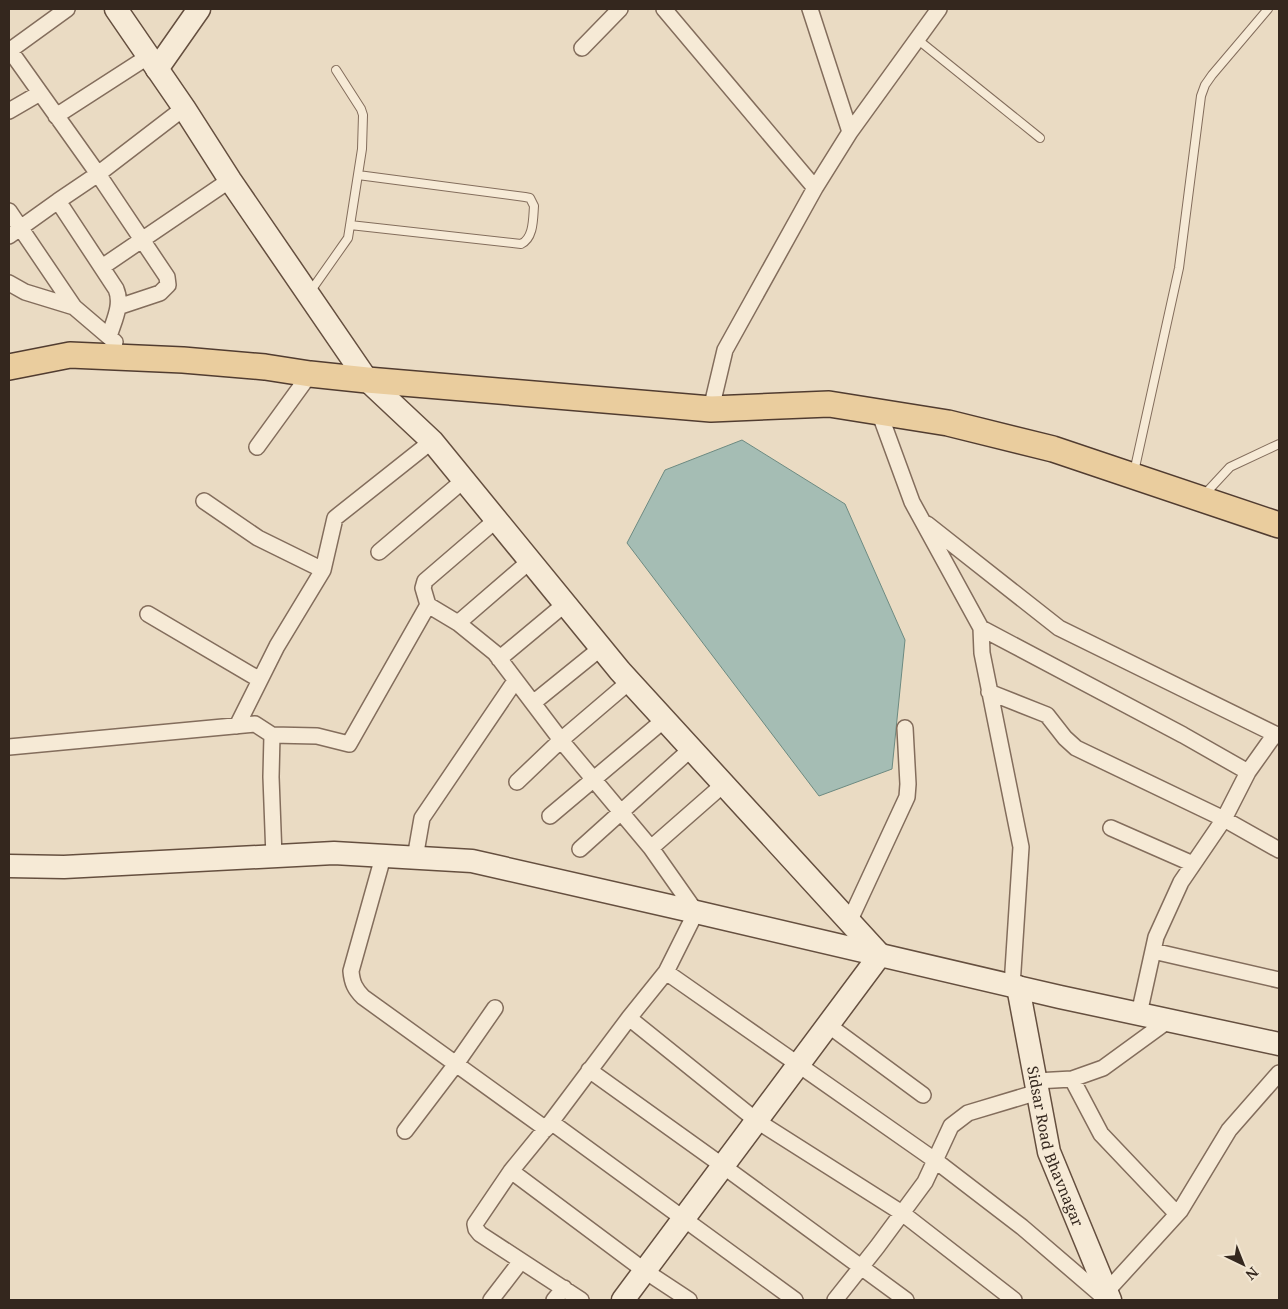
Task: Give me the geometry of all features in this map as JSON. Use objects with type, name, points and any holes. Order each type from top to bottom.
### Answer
[{"type":"main road","points":[[116,9],[367,380],[432,441],[630,682],[880,955]]},
{"type":"main road","points":[[153,62],[199,9]]},
{"type":"main road","points":[[9,368],[70,355],[183,360],[256,366],[367,380],[711,409],[829,404],[948,423],[1053,448],[1279,525]]},
{"type":"main road","points":[[9,866],[64,867],[334,854],[472,861],[1015,987],[1279,1044]]},
{"type":"main road","points":[[623,1300],[880,955]]},
{"type":"main road","name":"Sidsar Road Bhavnagar","points":[[1015,987],[1049,1152],[1108,1297]]},
{"type":"street","points":[[67,9],[9,50],[98,174],[168,277],[168,285],[160,293],[118,307]]},
{"type":"street","points":[[582,48],[620,9]]},
{"type":"street","points":[[664,9],[815,188]]},
{"type":"street","points":[[810,9],[850,132]]},
{"type":"street","points":[[711,409],[725,350],[815,188],[850,132],[939,9]]},
{"type":"street","points":[[56,116],[153,62]]},
{"type":"street","points":[[9,111],[40,93]]},
{"type":"street","points":[[15,232],[98,174],[193,122]]},
{"type":"street","points":[[102,268],[230,180]]},
{"type":"street","points":[[58,201],[119,296],[118,307],[109,337]]},
{"type":"street","points":[[9,211],[15,232],[74,307],[133,358]]},
{"type":"street","points":[[9,283],[25,292],[74,307]]},
{"type":"street","points":[[257,447],[310,374]]},
{"type":"street","points":[[879,412],[912,502],[981,628],[982,653],[1021,847],[1015,987]]},
{"type":"street","points":[[237,726],[277,646],[322,570],[335,518],[432,441]]},
{"type":"street","points":[[379,552],[464,480]]},
{"type":"street","points":[[204,502],[258,538],[322,570]]},
{"type":"street","points":[[496,520],[425,581],[423,588],[428,605],[458,623],[495,653],[561,740],[651,848],[696,912],[666,972],[589,1070],[549,1126],[511,1171],[475,1224],[480,1234],[581,1300]]},
{"type":"street","points":[[922,521],[1059,628],[1277,735],[1248,772],[1224,819],[1181,882],[1156,937],[1139,1014]]},
{"type":"street","points":[[458,623],[530,561]]},
{"type":"street","points":[[499,659],[565,604]]},
{"type":"street","points":[[9,747],[255,724],[272,735],[317,736],[350,744],[428,605]]},
{"type":"street","points":[[148,614],[260,680]]},
{"type":"street","points":[[981,628],[1183,735],[1248,772]]},
{"type":"street","points":[[533,703],[601,648]]},
{"type":"street","points":[[415,858],[422,818],[515,681]]},
{"type":"street","points":[[517,782],[561,740],[630,682]]},
{"type":"street","points":[[990,692],[1047,715],[1065,738],[1076,748],[1224,819],[1279,850]]},
{"type":"street","points":[[550,816],[664,720]]},
{"type":"street","points":[[850,922],[907,797],[905,728]]},
{"type":"street","points":[[272,735],[271,778],[274,856]]},
{"type":"street","points":[[580,849],[691,749]]},
{"type":"street","points":[[651,848],[724,784]]},
{"type":"street","points":[[1111,828],[1193,864]]},
{"type":"street","points":[[383,856],[351,971],[352,981],[363,997],[456,1064],[683,1219],[795,1300]]},
{"type":"street","points":[[1153,951],[1279,980]]},
{"type":"street","points":[[666,972],[936,1161],[1022,1227],[1108,1297],[1178,1214],[1198,1184],[1229,1130],[1279,1073]]},
{"type":"street","points":[[405,1131],[456,1064],[495,1008]]},
{"type":"street","points":[[629,1018],[756,1121],[902,1214],[1014,1300]]},
{"type":"street","points":[[835,1300],[925,1182],[952,1126],[968,1112],[1037,1087],[1072,1079],[1103,1068],[1169,1020]]},
{"type":"street","points":[[828,1025],[923,1096]]},
{"type":"street","points":[[589,1070],[906,1300]]},
{"type":"street","points":[[1072,1079],[1101,1134],[1178,1214]]},
{"type":"street","points":[[511,1171],[645,1271],[689,1300]]},
{"type":"street","points":[[491,1300],[521,1261]]},
{"type":"street","points":[[554,1300],[564,1288]]},
{"type":"lane","points":[[1134,475],[1179,268],[1201,96],[1205,85],[1212,75],[1268,9]]},
{"type":"lane","points":[[917,39],[1040,138]]},
{"type":"lane","points":[[309,294],[346,244],[362,149],[363,115],[336,70]]},
{"type":"lane","points":[[350,225],[521,244],[530,236],[534,206],[530,198],[358,175]]},
{"type":"lane","points":[[1201,498],[1230,467],[1279,444]]},
{"type":"shaded area","points":[[742,440],[845,504],[905,640],[892,769],[819,796],[627,543],[665,470]]}]
